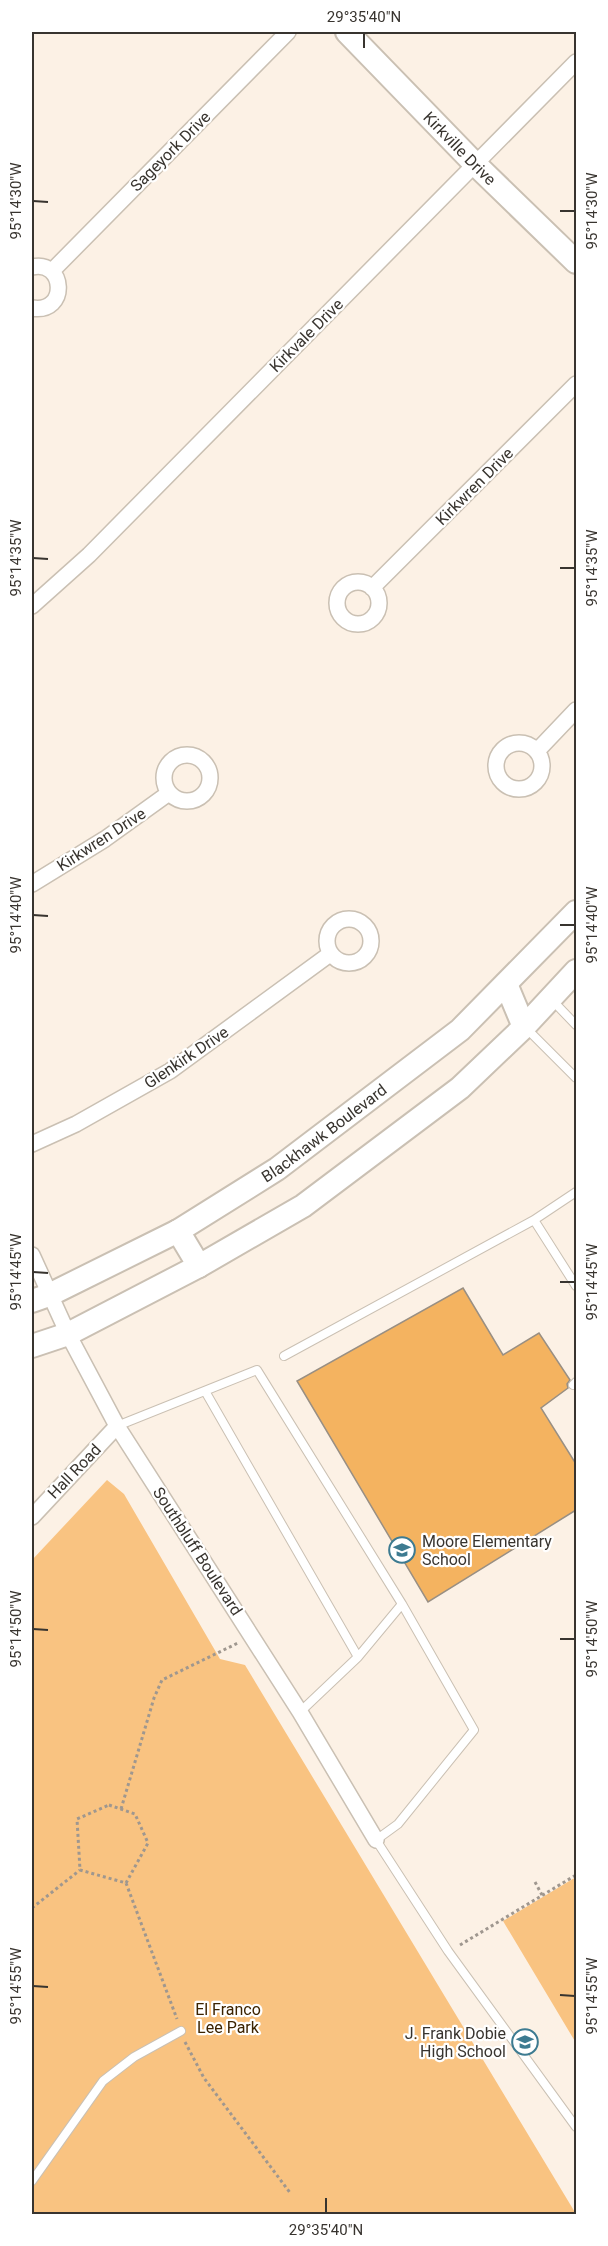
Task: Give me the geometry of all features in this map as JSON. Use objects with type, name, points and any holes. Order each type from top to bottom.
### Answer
[{"type":"main road","name":"Kirkville Drive","points":[[347,32],[475,164],[576,262]]},
{"type":"main road","name":"Blackhawk Boulevard","points":[[40,1298],[178,1231],[277,1169],[433,1053],[460,1030],[576,912]]},
{"type":"main road","points":[[32,1346],[68,1334],[199,1266],[303,1206],[460,1088],[524,1027],[576,972]]},
{"type":"main road","points":[[506,984],[550,998]]},
{"type":"main road","points":[[506,984],[524,1027]]},
{"type":"main road","points":[[178,1231],[199,1266]]},
{"type":"street","name":"Sageyork Drive","points":[[52,272],[288,32]]},
{"type":"street","name":"Kirkvale Drive","points":[[32,606],[89,555],[576,62]]},
{"type":"street","points":[[32,267],[44,267],[52,272],[57,278],[58,295],[46,307],[32,308]]},
{"type":"street","name":"Kirkwren Drive","points":[[372,588],[576,384]]},
{"type":"street","points":[[537,751],[576,710]]},
{"type":"street","name":"Kirkwren Drive","points":[[32,884],[105,839],[169,793]]},
{"type":"street","name":"Glenkirk Drive","points":[[32,1144],[76,1124],[170,1071],[330,954]]},
{"type":"street","name":"Southbluff Boulevard","points":[[32,1255],[40,1298],[68,1334],[117,1426],[252,1635],[376,1840]]},
{"type":"street","name":"Hall Road","points":[[32,1516],[117,1426]]},
{"type":"lane","points":[[550,998],[576,1025]]},
{"type":"lane","points":[[524,1027],[576,1078]]},
{"type":"lane","points":[[284,1356],[534,1220],[576,1192]]},
{"type":"lane","points":[[534,1220],[576,1286]]},
{"type":"lane","points":[[117,1426],[257,1370],[402,1604],[474,1730],[398,1824],[376,1840],[448,1951],[576,2127]]},
{"type":"lane","points":[[205,1391],[358,1657]]},
{"type":"lane","points":[[300,1712],[358,1657],[402,1604]]},
{"type":"lane","points":[[32,2181],[103,2081],[134,2057],[181,2031]]},
{"type":"path","points":[[122,1809],[154,1698],[162,1680],[252,1635]]},
{"type":"path","points":[[80,1870],[77,1820],[109,1805],[135,1814],[148,1843],[126,1882],[189,2052],[204,2078],[291,2194]]},
{"type":"path","points":[[80,1870],[126,1882]]},
{"type":"path","points":[[32,1908],[80,1870]]},
{"type":"path","points":[[458,1945],[576,1875]]},
{"type":"path","points":[[535,1882],[542,1895]]},
{"type":"green space","name":"El Franco Lee Park","points":[[107,1480],[124,1494],[220,1659],[245,1665],[576,2214],[32,2214],[32,1560]]},
{"type":"green space","points":[[576,1877],[576,2043],[503,1921]]},
{"type":"building","points":[[463,1288],[503,1355],[539,1333],[570,1380],[567,1384],[568,1388],[541,1408],[576,1464],[576,1510],[428,1602],[297,1381]]},
{"type":"place","name":"Moore Elementary School","points":[[402,1550]]},
{"type":"place","name":"J. Frank Dobie High School","points":[[525,2042]]}]
